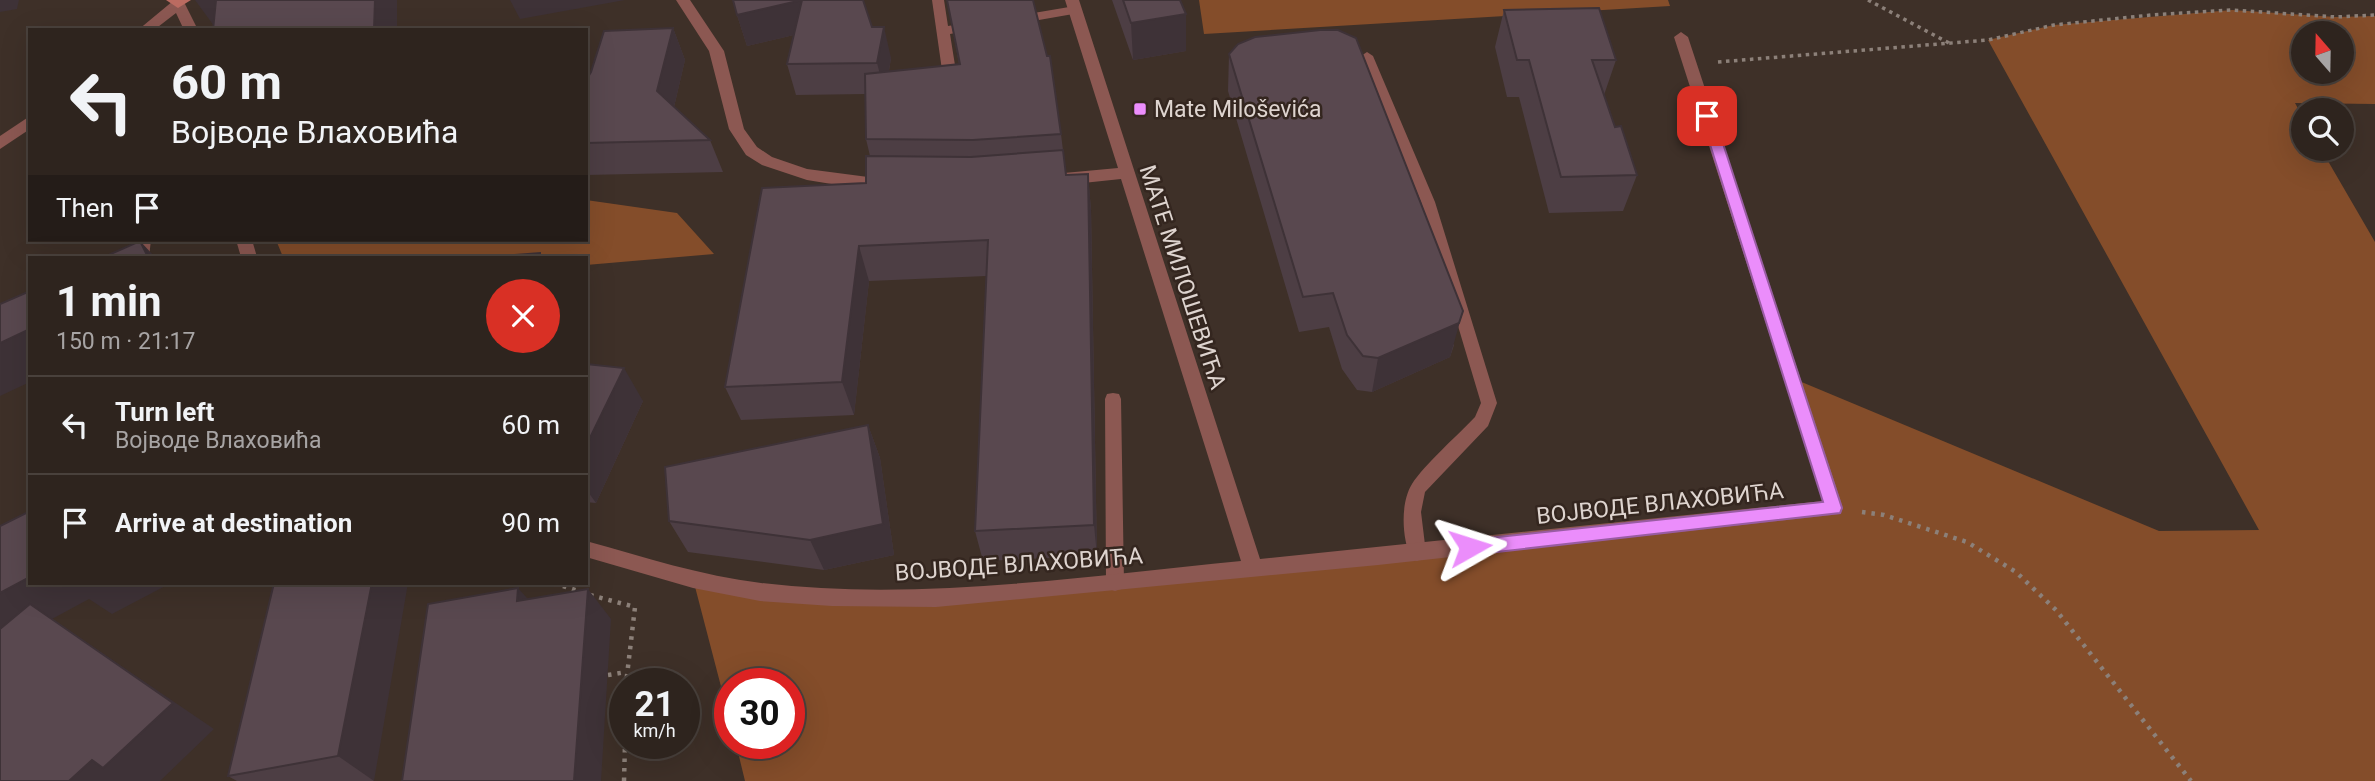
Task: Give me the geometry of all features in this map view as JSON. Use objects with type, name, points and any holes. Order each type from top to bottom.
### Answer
[{"type":"street","points":[[683,0],[720,59],[741,138],[753,150],[770,162],[810,175],[898,185]]},
{"type":"street","points":[[147,28],[178,1],[190,28]]},
{"type":"street","name":"МАТЕ МИЛОШЕВИЋА","points":[[1074,5],[1253,568]]},
{"type":"street","points":[[1681,37],[1834,508]]},
{"type":"street","points":[[0,144],[28,123]]},
{"type":"street","points":[[1052,180],[1126,173]]},
{"type":"street","name":"ВОЈВОДЕ ВЛАХОВИЋА","points":[[588,551],[693,579],[760,592],[832,597],[936,598],[1417,553],[1834,508]]},
{"type":"lane","points":[[938,0],[953,97]]},
{"type":"lane","points":[[943,31],[1074,5]]},
{"type":"lane","points":[[1367,56],[1428,202],[1489,403],[1489,410],[1482,421],[1418,488],[1412,501],[1417,553]]},
{"type":"lane","points":[[1113,399],[1115,583]]},
{"type":"path","points":[[1868,0],[1950,43]]},
{"type":"path","points":[[1691,65],[1988,40],[2054,25],[2151,15],[2232,10],[2336,17],[2375,15]]},
{"type":"path","points":[[1834,508],[1884,515],[1967,542],[2016,572],[2056,610],[2191,781]]},
{"type":"path","points":[[561,585],[635,607],[627,668]]},
{"type":"path","points":[[624,781],[625,759]]},
{"type":"shaded area","points":[[1199,0],[1668,0],[1670,6],[1204,34]]},
{"type":"shaded area","points":[[2232,10],[2336,17],[2375,16],[2375,104],[2354,104],[2354,98],[2291,98],[2291,161],[2328,161],[2375,242],[2375,781],[745,781],[740,759],[805,759],[805,668],[716,668],[693,579],[936,598],[1833,508],[1792,378],[2159,531],[2259,530],[1988,40],[2054,25]]},
{"type":"shaded area","points":[[588,200],[677,213],[714,254],[588,265],[588,256],[283,256],[277,242],[588,242]]},
{"type":"building","points":[[216,0],[375,0],[374,28],[213,28]]},
{"type":"building","points":[[733,0],[802,0],[737,15]]},
{"type":"building","points":[[802,0],[863,0],[872,27],[884,27],[877,63],[787,64]]},
{"type":"building","points":[[947,0],[1033,0],[1047,56],[1050,56],[1061,134],[973,140],[866,139],[865,74],[960,64]]},
{"type":"building","points":[[1123,0],[1180,0],[1186,14],[1131,23]]},
{"type":"building","points":[[1599,8],[1616,60],[1592,60],[1615,127],[1621,126],[1637,175],[1561,177],[1529,60],[1517,60],[1504,10]]},
{"type":"building","points":[[673,28],[657,91],[710,140],[588,143],[588,77],[604,31]]},
{"type":"building","points":[[1338,30],[1356,38],[1463,311],[1459,323],[1378,358],[1363,356],[1347,335],[1333,293],[1303,297],[1229,54],[1238,44],[1255,37]]},
{"type":"building","points":[[1063,150],[1066,175],[1088,174],[1094,525],[975,531],[988,240],[859,246],[842,382],[725,387],[762,188],[866,183],[866,156],[971,157]]},
{"type":"building","points":[[140,242],[148,256],[106,256]]},
{"type":"building","points":[[540,253],[540,256],[503,256]]},
{"type":"building","points":[[28,292],[28,330],[0,343],[0,304]]},
{"type":"building","points":[[588,364],[624,368],[588,442]]},
{"type":"building","points":[[868,425],[883,524],[810,540],[669,521],[665,467]]},
{"type":"building","points":[[28,512],[28,578],[0,593],[0,526]]},
{"type":"building","points":[[274,585],[372,585],[338,756],[228,776]]},
{"type":"building","points":[[518,588],[517,601],[588,589],[574,781],[402,781],[428,604]]},
{"type":"building","points":[[30,604],[173,703],[103,768],[92,760],[69,781],[0,781],[0,629]]},
{"type":"place","name":"Mate Miloševića","points":[[1140,109]]},
{"type":"route","points":[[1470,547],[1834,508],[1707,116]]}]
